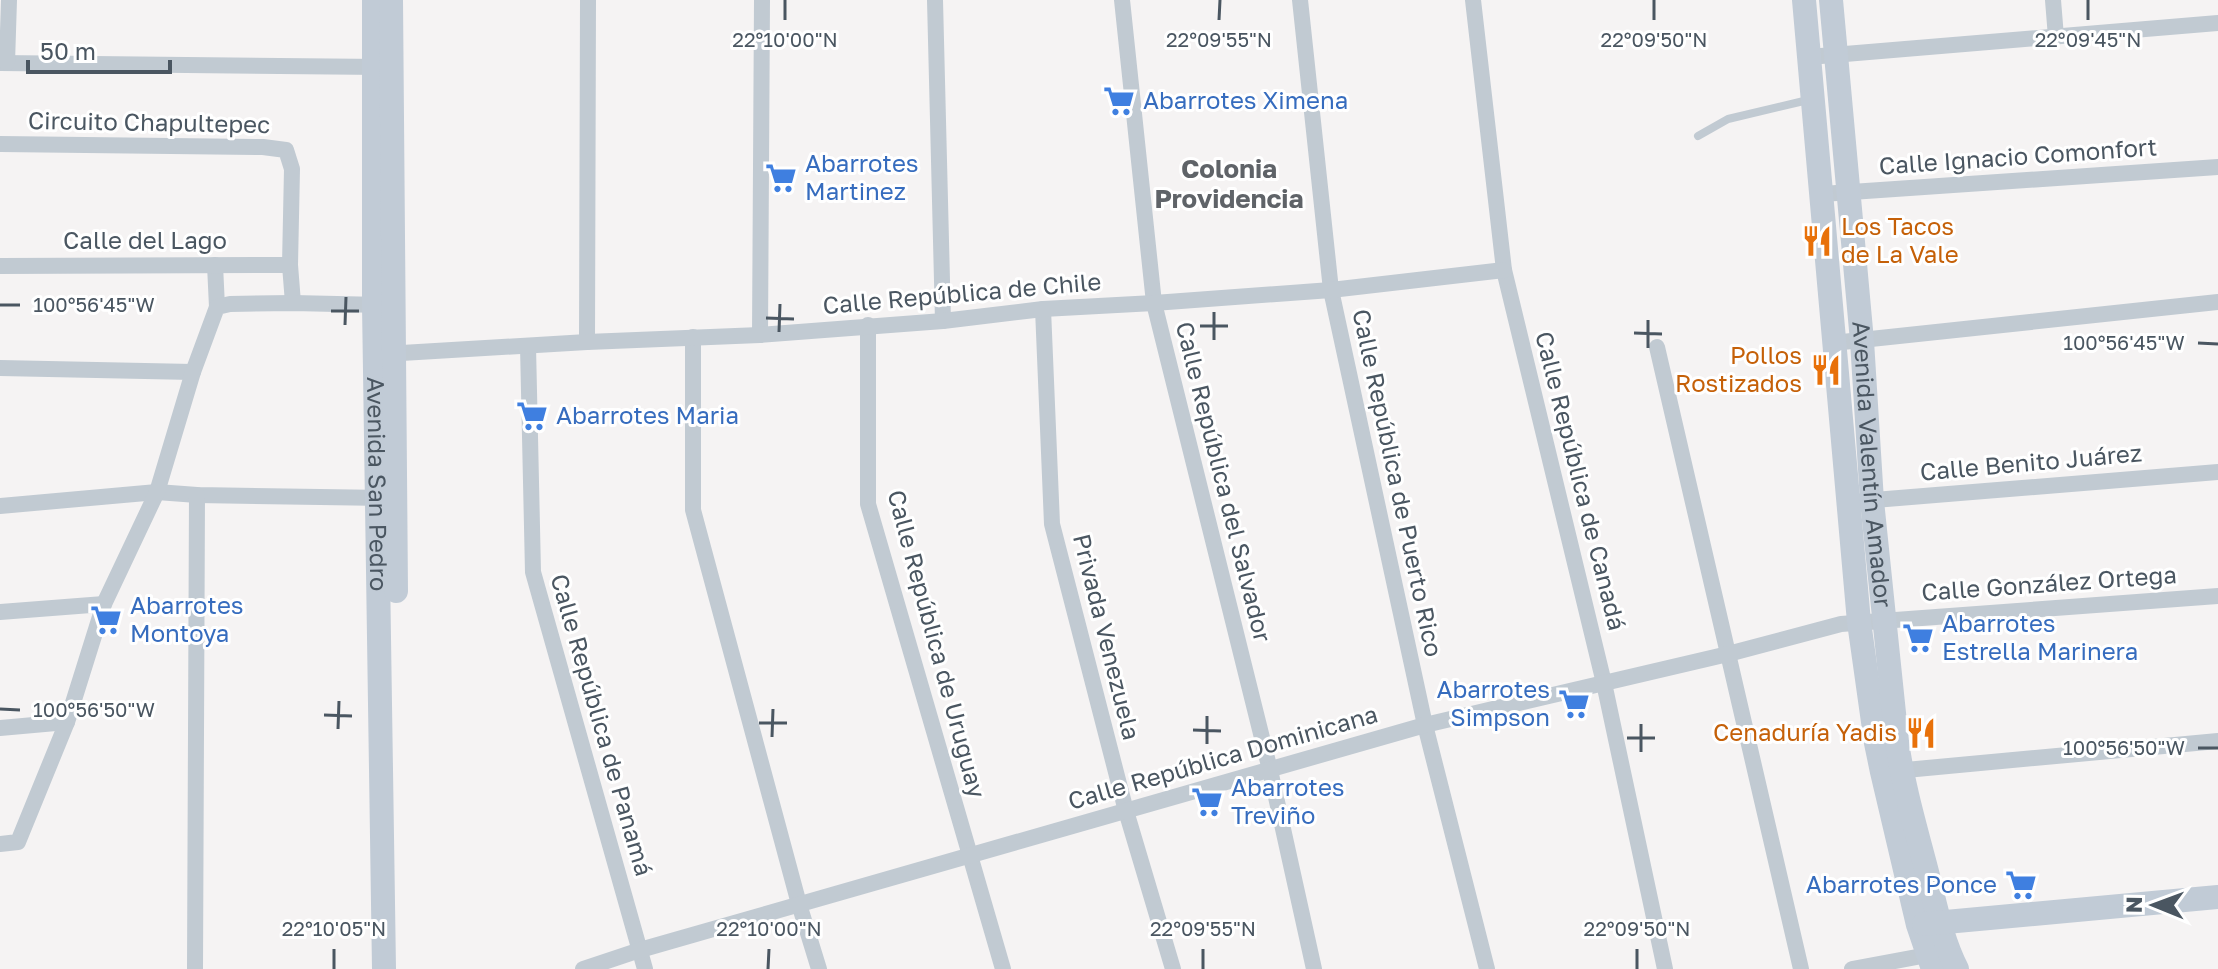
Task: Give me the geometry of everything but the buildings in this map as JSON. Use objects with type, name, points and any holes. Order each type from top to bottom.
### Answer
[{"type":"main road","name":"Avenida San Pedro","points":[[374,0],[384,67]]},
{"type":"main road","name":"Avenida San Pedro","points":[[391,0],[384,67],[384,305],[399,969]]},
{"type":"main road","name":"Avenida Valentín Amador","points":[[1804,0],[1833,343],[1860,501],[1871,622],[1891,771],[1941,961]]},
{"type":"main road","name":"Avenida Valentín Amador","points":[[1831,0],[1862,341],[1860,501]]},
{"type":"main road","name":"Avenida San Pedro","points":[[384,969],[387,498]]},
{"type":"main road","points":[[1929,923],[2218,897]]},
{"type":"street","points":[[9,0],[4,63],[384,67]]},
{"type":"street","points":[[587,342],[588,0]]},
{"type":"street","points":[[760,335],[762,0]]},
{"type":"street","points":[[935,0],[943,321]]},
{"type":"street","name":"Calle República del Salvador","points":[[1122,0],[1154,303],[1270,770],[1314,969]]},
{"type":"street","name":"Calle República de Puerto Rico","points":[[1300,0],[1331,290],[1425,725],[1487,969]]},
{"type":"street","name":"Calle República de Canadá","points":[[1473,0],[1504,270],[1604,683],[1665,969]]},
{"type":"street","points":[[2053,0],[2056,37]]},
{"type":"street","points":[[1809,57],[2218,23]]},
{"type":"street","name":"Circuito Chapultepec","points":[[0,144],[263,147],[286,150],[292,169],[290,265],[293,303]]},
{"type":"street","name":"Calle Ignacio Comonfort","points":[[1822,194],[2218,167]]},
{"type":"street","points":[[0,844],[18,842],[67,722],[104,604],[157,492],[193,372],[217,307],[215,265]]},
{"type":"street","name":"Calle del Lago","points":[[0,266],[290,265]]},
{"type":"street","name":"Calle República de Chile","points":[[385,354],[760,335],[943,321],[1043,309],[1331,290],[1504,270]]},
{"type":"street","points":[[1833,343],[2218,302]]},
{"type":"street","points":[[217,307],[293,303],[384,305]]},
{"type":"street","name":"Privada Venezuela","points":[[1043,309],[1052,524],[1126,811],[1173,969]]},
{"type":"street","name":"Calle República de Uruguay","points":[[868,325],[868,504],[1003,969]]},
{"type":"street","points":[[693,337],[693,510],[819,969]]},
{"type":"street","name":"Calle República de Panamá","points":[[528,346],[533,572],[645,969]]},
{"type":"street","points":[[1657,347],[1801,969]]},
{"type":"street","points":[[0,368],[193,372]]},
{"type":"street","name":"Calle Benito Juárez","points":[[1860,501],[2218,472]]},
{"type":"street","points":[[0,506],[157,492],[387,498]]},
{"type":"street","points":[[195,969],[197,495]]},
{"type":"street","name":"Calle González Ortega","points":[[1871,622],[2218,596]]},
{"type":"street","points":[[0,612],[104,604]]},
{"type":"street","name":"Calle República Dominicana","points":[[583,969],[1425,725],[1728,654],[1841,624],[1871,622]]},
{"type":"street","points":[[0,728],[67,722]]},
{"type":"street","points":[[1891,771],[2218,741]]},
{"type":"street","points":[[1852,969],[1941,961]]},
{"type":"lane","points":[[1698,136],[1728,119],[1813,99]]},
{"type":"place","name":"Abarrotes Ximena","points":[[1119,101]]},
{"type":"place","name":"Abarrotes Martinez","points":[[781,178]]},
{"type":"place","name":"Los Tacos de La Vale","points":[[1817,241]]},
{"type":"place","name":"Pollos Rostizados","points":[[1826,370]]},
{"type":"place","name":"Abarrotes Maria","points":[[532,416]]},
{"type":"place","name":"Abarrotes Montoya","points":[[106,620]]},
{"type":"place","name":"Abarrotes Estrella Marinera","points":[[1918,638]]},
{"type":"place","name":"Abarrotes Simpson","points":[[1574,704]]},
{"type":"place","name":"Cenaduría Yadis","points":[[1921,733]]},
{"type":"place","name":"Abarrotes Treviño","points":[[1207,802]]},
{"type":"place","name":"Abarrotes Ponce","points":[[2021,885]]},
{"type":"district","name":"Colonia Providencia","points":[[1229,184]]}]
